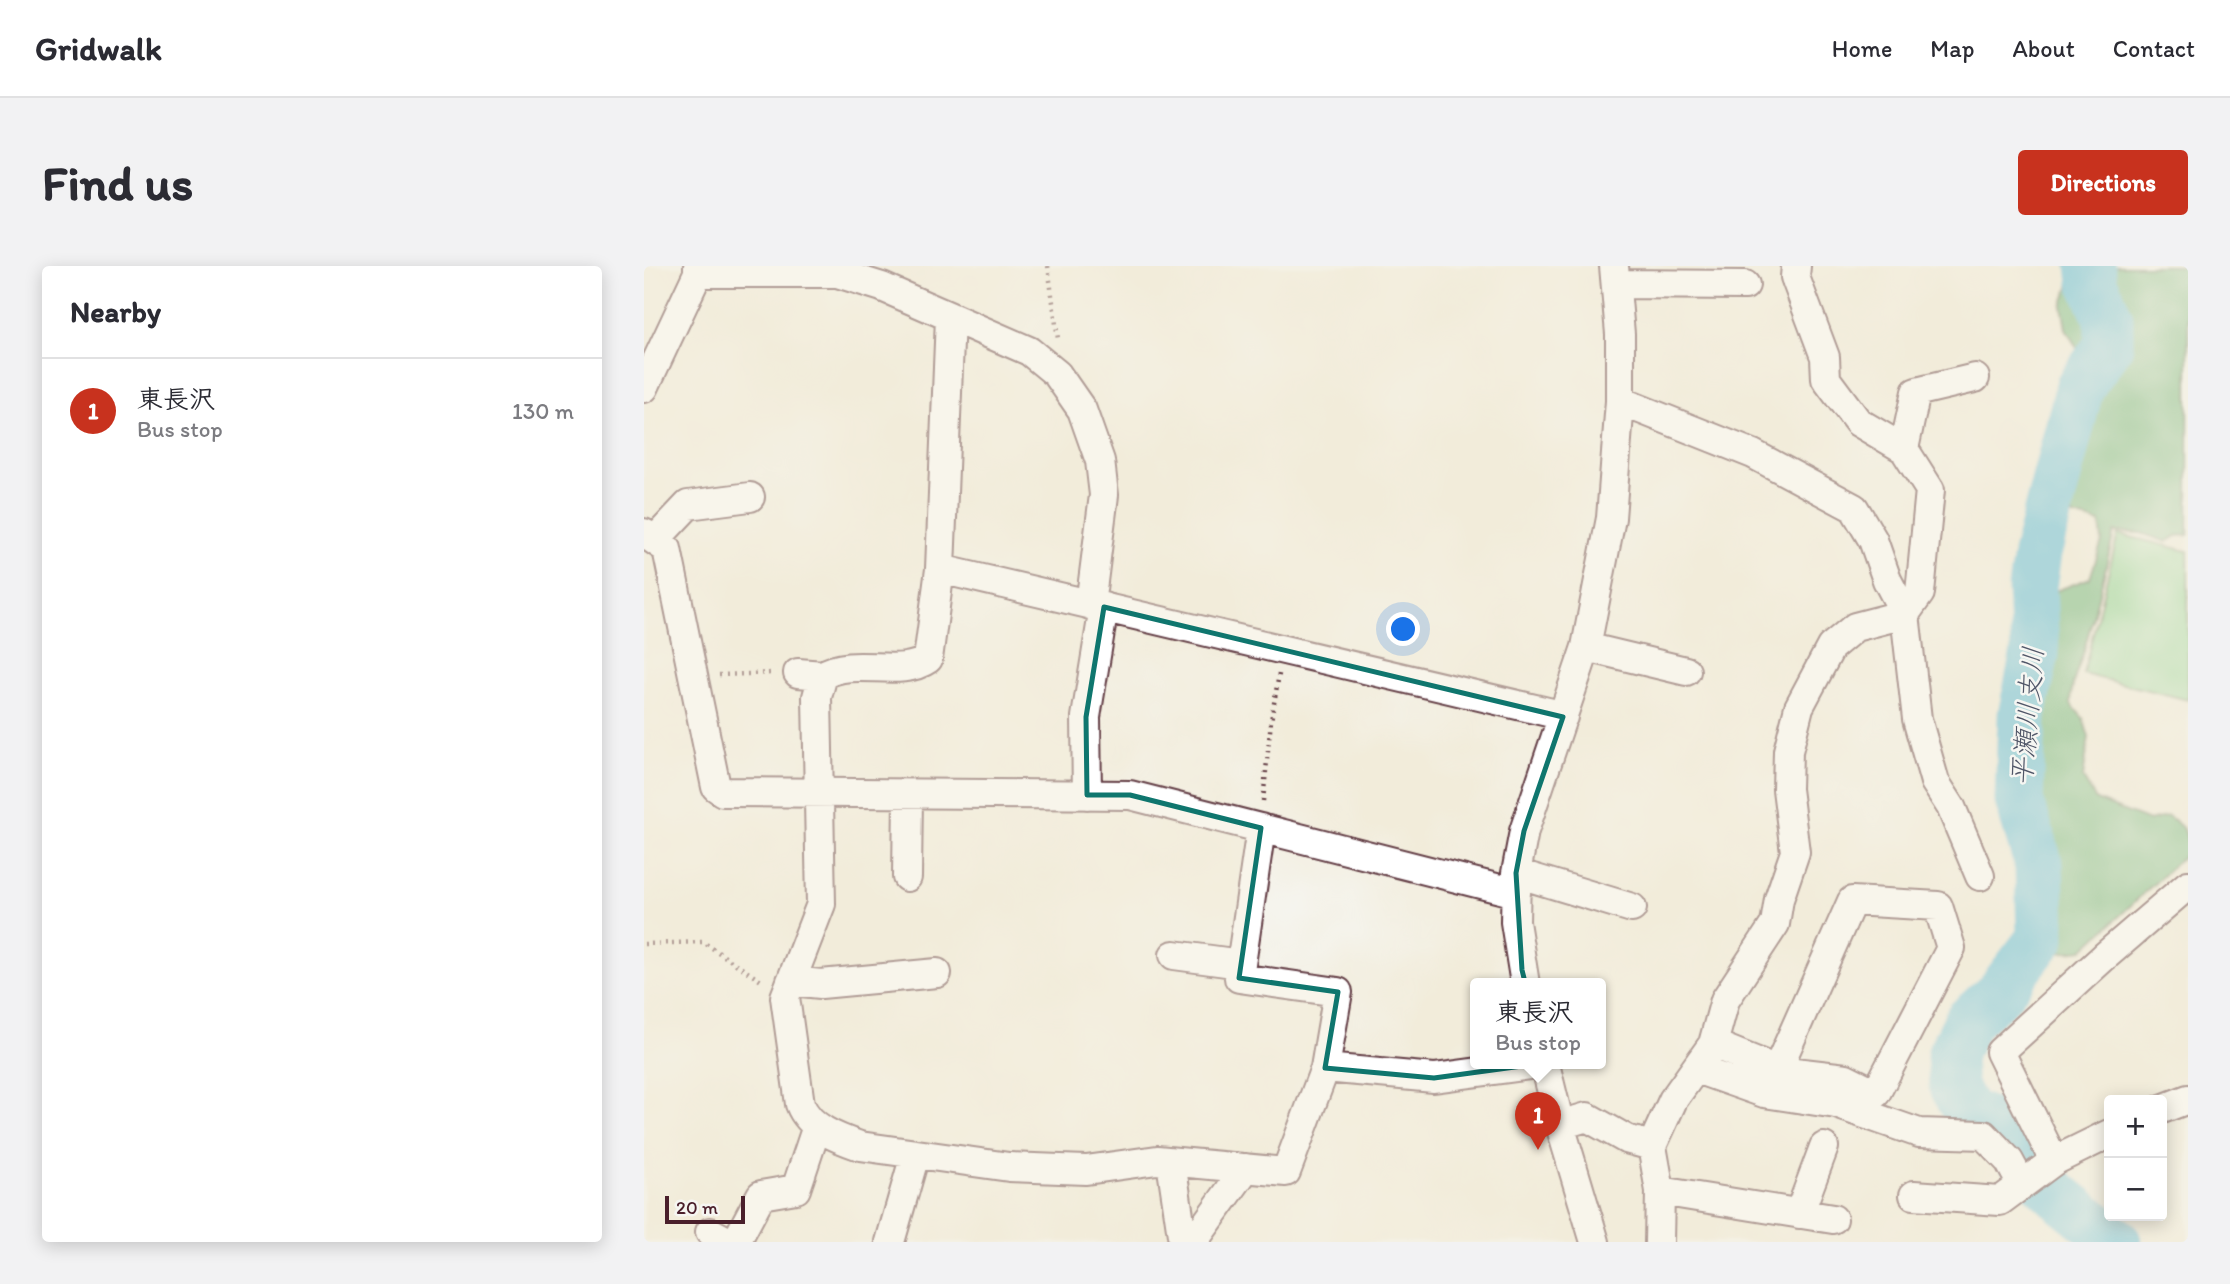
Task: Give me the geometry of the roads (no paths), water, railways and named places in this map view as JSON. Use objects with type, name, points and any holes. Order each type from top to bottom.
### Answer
[{"type":"street","points":[[1659,1242],[1660,1191],[1652,1146],[1673,1100],[1713,1044],[1725,1000],[1775,924],[1779,899],[1795,852],[1787,789],[1788,751],[1799,708],[1831,647],[1855,627],[1905,614],[1920,593],[1930,490],[1904,449],[1858,422],[1826,379],[1825,357],[1796,277],[1796,266]]},
{"type":"street","points":[[644,388],[698,269],[837,273],[882,287],[1029,351],[1057,374],[1082,410],[1100,461],[1104,495],[1086,717],[1087,794]]},
{"type":"street","points":[[1524,978],[1515,922],[1516,883],[1524,831],[1586,647],[1611,518],[1620,401],[1620,334],[1615,275],[1745,285]]},
{"type":"street","points":[[950,317],[940,569],[928,659],[916,667],[836,667],[799,674],[817,697],[820,794],[821,904],[788,989],[800,1104],[804,1114],[817,1126],[860,1146],[1009,1167],[1086,1170],[1157,1160],[1286,1171],[1325,1068],[1338,992],[1239,978],[1261,828]]},
{"type":"street","points":[[1904,449],[1916,393],[1975,378]]},
{"type":"street","points":[[1620,401],[1753,454],[1854,508],[1873,540],[1887,580],[1905,614],[1917,719],[1935,782],[1951,807],[1980,876]]},
{"type":"street","points":[[750,497],[688,505],[649,537],[667,548],[716,788],[723,792],[1130,795],[1261,828],[1632,908]]},
{"type":"street","points":[[940,569],[1563,717]]},
{"type":"street","points":[[1586,647],[1686,671]]},
{"type":"street","points":[[907,877],[908,795]]},
{"type":"street","points":[[2038,1173],[2000,1052],[2188,885]]},
{"type":"street","points":[[1713,1044],[1777,1070],[1846,1079],[1876,1093],[1951,948],[1938,906],[1852,901],[1777,1070]]},
{"type":"street","points":[[1174,955],[1241,964]]},
{"type":"street","points":[[788,989],[937,974]]},
{"type":"street","points":[[1325,1068],[1434,1078],[1501,1069]]},
{"type":"street","points":[[1546,1069],[1595,1242]]},
{"type":"street","points":[[1696,1069],[1764,1093],[1836,1104],[1919,1133],[1984,1135],[2009,1161],[2038,1173]]},
{"type":"street","points":[[2167,1107],[2188,1099]]},
{"type":"street","points":[[1560,1125],[1587,1117],[1626,1139],[1652,1146]]},
{"type":"street","points":[[736,1242],[761,1195],[796,1189],[817,1126]]},
{"type":"street","points":[[1913,1195],[2000,1201],[2038,1173],[2104,1137]]},
{"type":"street","points":[[1799,1213],[1824,1147]]},
{"type":"street","points":[[890,1242],[915,1155]]},
{"type":"street","points":[[1171,1162],[1184,1242]]},
{"type":"street","points":[[1193,1242],[1246,1168]]},
{"type":"street","points":[[1660,1191],[1833,1219]]},
{"type":"waterway","name":"平瀬川支川","points":[[2091,266],[2093,283],[2109,319],[2109,345],[2080,386],[2037,554],[2032,588],[2035,653],[2022,715],[2019,800],[2039,866],[2041,938],[1999,993],[1968,1021],[1951,1056],[1953,1087],[1967,1112],[2000,1126],[2029,1168],[2117,1242]]},
{"type":"place","name":"東長沢","points":[[1538,1150]]}]
